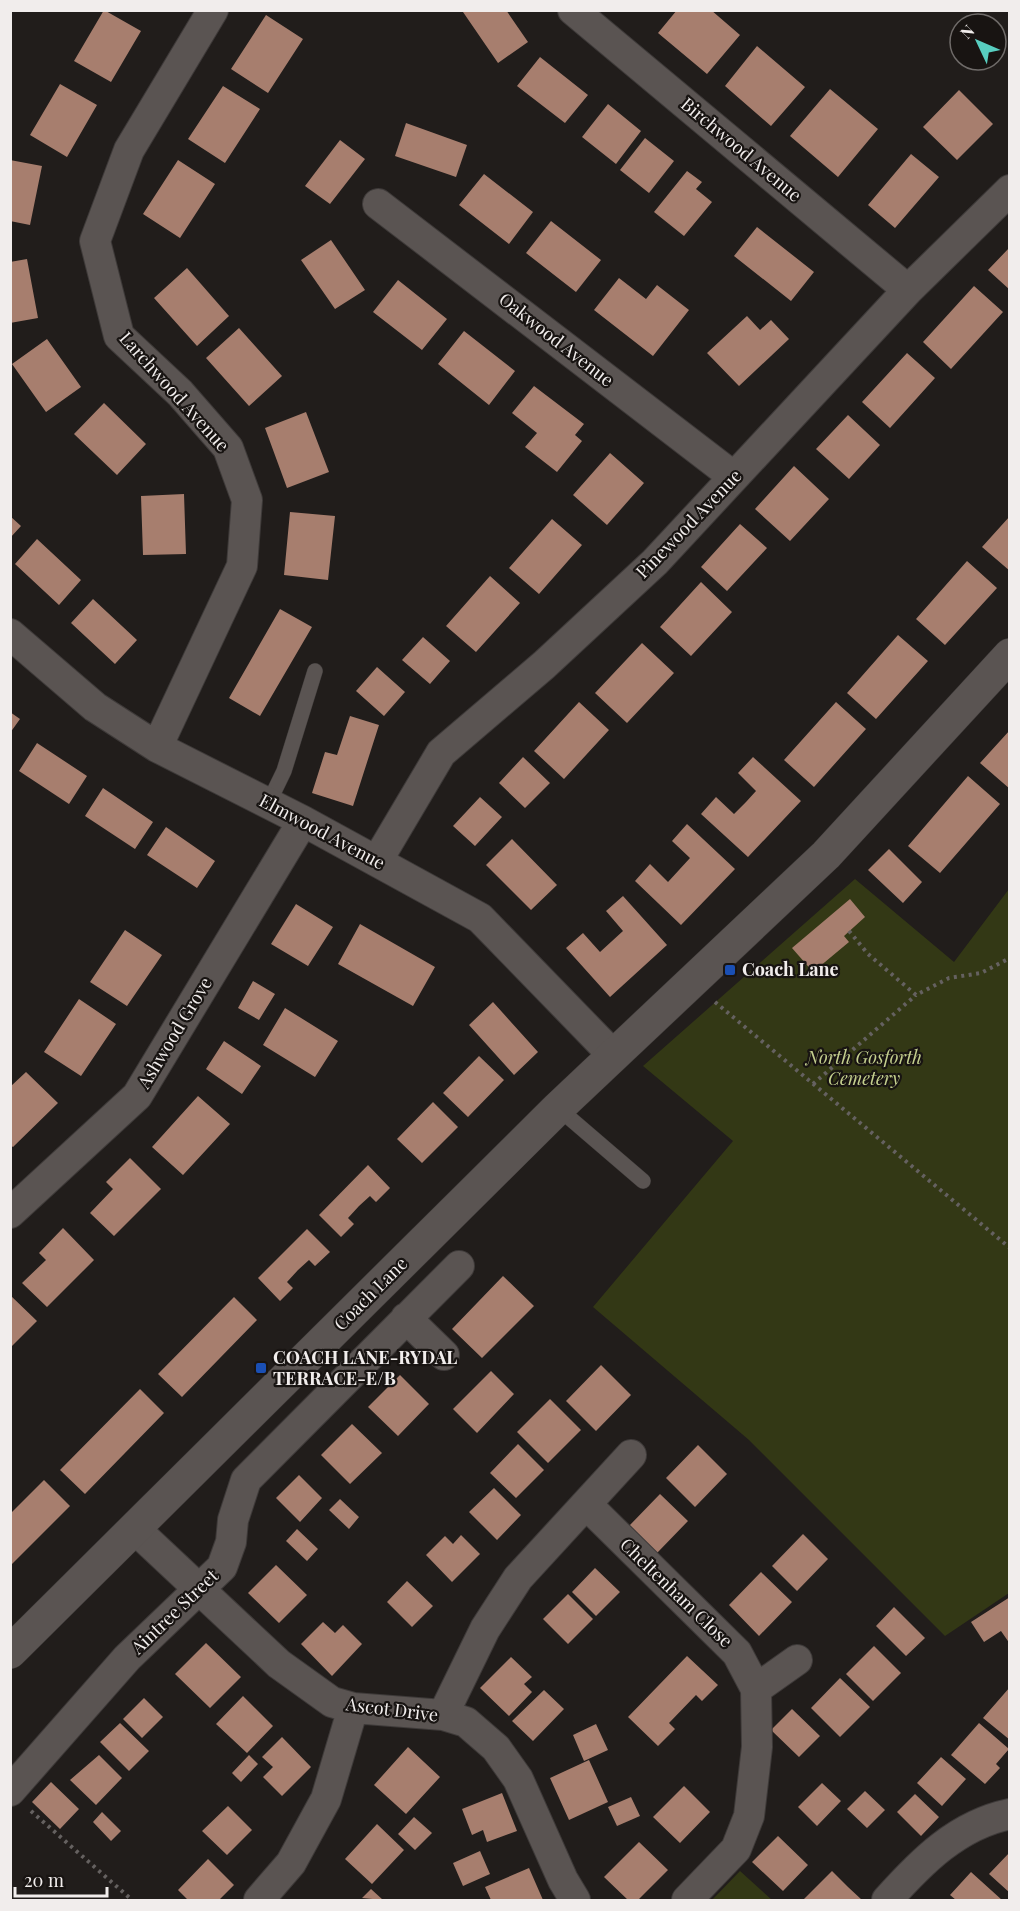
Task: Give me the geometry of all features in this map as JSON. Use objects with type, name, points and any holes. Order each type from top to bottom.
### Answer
[{"type":"street","name":"Larchwood Avenue","points":[[157,747],[243,566],[247,500],[228,448],[180,393],[119,336],[95,241],[129,150],[213,10]]},
{"type":"street","name":"Birchwood Avenue","points":[[573,10],[908,290]]},
{"type":"street","name":"Pinewood Avenue","points":[[377,861],[441,753],[544,666],[655,562],[908,290],[1010,190]]},
{"type":"street","name":"Oakwood Avenue","points":[[378,204],[734,477]]},
{"type":"street","name":"Elmwood Avenue","points":[[10,634],[95,706],[157,747],[303,821],[480,918],[613,1055]]},
{"type":"street","name":"Coach Lane","points":[[10,1652],[558,1108],[826,855],[1010,655]]},
{"type":"street","name":"Ashwood Grove","points":[[10,1213],[137,1096],[303,821]]},
{"type":"street","name":"Aintree Street","points":[[19,1799],[127,1658],[200,1591],[222,1567],[231,1542],[233,1520],[246,1480],[459,1266]]},
{"type":"street","points":[[406,1318],[444,1355]]},
{"type":"street","points":[[443,1715],[485,1629],[518,1578],[632,1455]]},
{"type":"street","name":"Cheltenham Close","points":[[586,1504],[737,1653],[756,1689],[757,1747],[749,1816],[736,1849],[687,1900]]},
{"type":"street","name":"Ascot Drive","points":[[135,1529],[271,1657],[332,1702],[353,1708],[443,1715],[466,1722],[496,1748],[518,1779],[563,1880],[575,1900]]},
{"type":"street","points":[[756,1689],[797,1660]]},
{"type":"street","points":[[259,1900],[291,1863],[326,1799],[353,1708]]},
{"type":"street","points":[[887,1900],[921,1863],[953,1838],[975,1824],[1010,1814]]},
{"type":"lane","points":[[268,804],[284,771],[315,671]]},
{"type":"lane","points":[[558,1108],[643,1181]]},
{"type":"path","points":[[849,931],[868,954],[916,995]]},
{"type":"path","points":[[813,1084],[916,995],[949,978],[981,973],[1010,958]]},
{"type":"path","points":[[691,982],[1010,1248]]},
{"type":"path","points":[[19,1799],[132,1900]]},
{"type":"green space","name":"North Gosforth Cemetery","points":[[855,879],[954,962],[1009,889],[1009,1593],[945,1636],[749,1440],[593,1307],[733,1141],[643,1066]]},
{"type":"green space","points":[[740,1871],[772,1900],[712,1900]]},
{"type":"building","points":[[104,10],[141,31],[111,82],[74,61]]},
{"type":"building","points":[[465,10],[506,10],[528,42],[498,63],[463,12]]},
{"type":"building","points":[[677,10],[711,10],[740,35],[707,74],[658,33]]},
{"type":"building","points":[[266,15],[303,39],[268,93],[231,69]]},
{"type":"building","points":[[757,46],[805,87],[771,126],[725,86]]},
{"type":"building","points":[[540,57],[588,95],[565,123],[517,86]]},
{"type":"building","points":[[60,84],[97,105],[67,157],[30,135]]},
{"type":"building","points":[[223,86],[260,109],[225,163],[188,139]]},
{"type":"building","points":[[830,89],[878,129],[838,177],[790,136]]},
{"type":"building","points":[[959,90],[993,124],[957,160],[923,127]]},
{"type":"building","points":[[608,104],[641,131],[616,164],[582,137]]},
{"type":"building","points":[[406,123],[467,145],[456,177],[395,156]]},
{"type":"building","points":[[645,138],[674,161],[649,193],[620,170]]},
{"type":"building","points":[[340,140],[365,159],[330,204],[305,186]]},
{"type":"building","points":[[911,154],[939,177],[895,228],[868,205]]},
{"type":"building","points":[[10,160],[42,166],[30,225],[10,221]]},
{"type":"building","points":[[178,160],[215,184],[180,238],[143,214]]},
{"type":"building","points":[[687,171],[702,182],[696,189],[712,202],[684,236],[654,212]]},
{"type":"building","points":[[484,174],[533,212],[509,244],[459,205]]},
{"type":"building","points":[[551,221],[601,260],[576,292],[526,253]]},
{"type":"building","points":[[757,227],[814,272],[791,301],[734,256]]},
{"type":"building","points":[[331,240],[365,290],[335,309],[301,260]]},
{"type":"building","points":[[1010,247],[1010,290],[988,270]]},
{"type":"building","points":[[27,259],[38,318],[10,323],[10,262]]},
{"type":"building","points":[[187,268],[229,316],[197,346],[154,298]]},
{"type":"building","points":[[619,278],[646,299],[657,285],[689,310],[653,356],[594,310]]},
{"type":"building","points":[[398,280],[447,319],[422,350],[373,312]]},
{"type":"building","points":[[974,286],[1003,312],[951,369],[923,342]]},
{"type":"building","points":[[747,316],[760,330],[771,320],[789,339],[739,386],[707,353]]},
{"type":"building","points":[[239,328],[282,376],[249,406],[206,358]]},
{"type":"building","points":[[464,331],[515,371],[489,405],[438,364]]},
{"type":"building","points":[[47,339],[81,387],[46,412],[12,364]]},
{"type":"building","points":[[907,353],[935,378],[890,428],[862,402]]},
{"type":"building","points":[[534,386],[584,424],[575,435],[582,441],[557,472],[525,447],[537,433],[512,413]]},
{"type":"building","points":[[104,403],[146,444],[117,475],[74,434]]},
{"type":"building","points":[[306,412],[329,472],[287,488],[265,428]]},
{"type":"building","points":[[848,415],[880,445],[849,479],[816,449]]},
{"type":"building","points":[[610,453],[644,483],[607,525],[573,495]]},
{"type":"building","points":[[794,466],[829,499],[790,541],[755,509]]},
{"type":"building","points":[[184,494],[186,554],[143,555],[141,496]]},
{"type":"building","points":[[290,512],[335,516],[328,580],[284,575]]},
{"type":"building","points":[[10,516],[21,526],[10,538]]},
{"type":"building","points":[[1010,516],[1010,571],[982,547]]},
{"type":"building","points":[[552,519],[582,545],[539,594],[509,568]]},
{"type":"building","points":[[740,524],[767,548],[727,591],[701,567]]},
{"type":"building","points":[[37,539],[81,580],[59,605],[15,564]]},
{"type":"building","points":[[967,561],[997,588],[945,645],[916,619]]},
{"type":"building","points":[[490,576],[520,603],[476,652],[446,626]]},
{"type":"building","points":[[701,582],[732,612],[691,656],[660,627]]},
{"type":"building","points":[[93,599],[137,640],[115,664],[71,623]]},
{"type":"building","points":[[280,609],[312,627],[260,716],[229,698]]},
{"type":"building","points":[[898,635],[928,661],[876,719],[847,693]]},
{"type":"building","points":[[423,637],[450,661],[430,684],[402,660]]},
{"type":"building","points":[[642,643],[674,673],[627,723],[595,693]]},
{"type":"building","points":[[377,667],[405,692],[384,716],[356,691]]},
{"type":"building","points":[[579,702],[609,730],[564,779],[534,751]]},
{"type":"building","points":[[836,702],[866,729],[814,787],[784,760]]},
{"type":"building","points":[[10,712],[20,719],[10,733]]},
{"type":"building","points":[[350,716],[379,725],[353,806],[312,793],[325,752],[337,755]]},
{"type":"building","points":[[1010,730],[1010,789],[980,763]]},
{"type":"building","points":[[37,743],[87,776],[69,804],[19,771]]},
{"type":"building","points":[[523,757],[550,783],[525,808],[499,783]]},
{"type":"building","points":[[753,757],[801,801],[748,857],[701,814],[716,797],[734,814],[746,802],[756,791],[738,773]]},
{"type":"building","points":[[968,776],[1000,804],[940,873],[908,846]]},
{"type":"building","points":[[103,788],[153,822],[135,849],[85,816]]},
{"type":"building","points":[[480,797],[502,817],[475,846],[453,826]]},
{"type":"building","points":[[687,824],[735,869],[681,925],[635,881],[650,864],[668,882],[690,858],[672,841]]},
{"type":"building","points":[[166,827],[215,861],[197,888],[147,855]]},
{"type":"building","points":[[512,839],[557,885],[531,910],[486,865]]},
{"type":"building","points":[[889,849],[922,882],[903,903],[868,870]]},
{"type":"building","points":[[623,896],[667,945],[610,997],[566,948],[583,933],[600,952],[623,931],[606,911]]},
{"type":"building","points":[[850,899],[865,917],[844,936],[849,942],[813,972],[792,948]]},
{"type":"building","points":[[296,904],[333,927],[308,966],[271,944]]},
{"type":"building","points":[[360,924],[435,967],[413,1006],[338,964]]},
{"type":"building","points":[[125,930],[162,955],[127,1006],[90,982]]},
{"type":"building","points":[[253,981],[275,994],[259,1020],[238,1008]]},
{"type":"building","points":[[79,999],[116,1024],[81,1076],[44,1052]]},
{"type":"building","points":[[493,1002],[538,1052],[514,1075],[469,1025]]},
{"type":"building","points":[[285,1008],[338,1041],[315,1077],[263,1045]]},
{"type":"building","points":[[224,1041],[261,1066],[242,1094],[206,1069]]},
{"type":"building","points":[[479,1056],[504,1080],[468,1117],[443,1093]]},
{"type":"building","points":[[26,1072],[58,1103],[13,1147],[10,1145],[10,1087]]},
{"type":"building","points":[[198,1096],[230,1124],[183,1175],[152,1147]]},
{"type":"building","points":[[433,1102],[458,1127],[422,1163],[397,1139]]},
{"type":"building","points":[[130,1158],[161,1189],[114,1236],[90,1213],[113,1189],[106,1182]]},
{"type":"building","points":[[368,1165],[390,1188],[376,1202],[370,1196],[359,1206],[348,1218],[354,1224],[341,1237],[319,1215]]},
{"type":"building","points":[[63,1228],[94,1260],[47,1307],[22,1283],[46,1260],[39,1253]]},
{"type":"building","points":[[307,1229],[330,1252],[315,1266],[309,1260],[298,1270],[287,1282],[293,1288],[280,1301],[258,1278]]},
{"type":"building","points":[[503,1276],[534,1306],[482,1358],[452,1329]]},
{"type":"building","points":[[10,1295],[37,1321],[10,1348]]},
{"type":"building","points":[[234,1297],[257,1320],[182,1397],[158,1374]]},
{"type":"building","points":[[601,1365],[631,1395],[596,1431],[566,1401]]},
{"type":"building","points":[[491,1371],[514,1394],[477,1433],[453,1409]]},
{"type":"building","points":[[400,1375],[429,1404],[398,1436],[368,1407]]},
{"type":"building","points":[[140,1389],[164,1413],[85,1494],[60,1470]]},
{"type":"building","points":[[550,1399],[581,1430],[548,1463],[517,1432]]},
{"type":"building","points":[[352,1424],[382,1453],[350,1484],[321,1455]]},
{"type":"building","points":[[518,1444],[544,1470],[516,1498],[490,1473]]},
{"type":"building","points":[[698,1445],[727,1474],[695,1507],[666,1478]]},
{"type":"building","points":[[299,1475],[322,1498],[300,1522],[276,1498]]},
{"type":"building","points":[[44,1480],[70,1506],[10,1566],[10,1514]]},
{"type":"building","points":[[494,1488],[521,1515],[497,1540],[469,1512]]},
{"type":"building","points":[[660,1494],[688,1521],[657,1553],[629,1526]]},
{"type":"building","points":[[340,1499],[359,1517],[349,1529],[329,1510]]},
{"type":"building","points":[[297,1529],[318,1549],[307,1561],[286,1541]]},
{"type":"building","points":[[803,1534],[828,1559],[797,1591],[772,1566]]},
{"type":"building","points":[[461,1535],[480,1554],[452,1582],[426,1555],[445,1536],[453,1544]]},
{"type":"building","points":[[276,1565],[307,1595],[279,1623],[248,1593]]},
{"type":"building","points":[[595,1568],[620,1592],[596,1616],[572,1592]]},
{"type":"building","points":[[761,1572],[792,1602],[759,1636],[729,1605]]},
{"type":"building","points":[[407,1581],[433,1606],[412,1627],[387,1602]]},
{"type":"building","points":[[568,1594],[593,1619],[568,1644],[543,1619]]},
{"type":"building","points":[[1010,1597],[1010,1644],[1001,1631],[984,1642],[971,1622]]},
{"type":"building","points":[[894,1607],[925,1638],[906,1656],[876,1626]]},
{"type":"building","points":[[323,1622],[335,1633],[343,1625],[362,1644],[332,1676],[301,1644]]},
{"type":"building","points":[[206,1643],[241,1677],[210,1708],[175,1674]]},
{"type":"building","points":[[874,1646],[901,1673],[873,1701],[846,1674]]},
{"type":"building","points":[[687,1656],[718,1685],[702,1701],[696,1695],[669,1723],[675,1729],[658,1746],[628,1717]]},
{"type":"building","points":[[511,1657],[532,1677],[524,1684],[532,1692],[509,1716],[480,1688]]},
{"type":"building","points":[[840,1678],[870,1707],[840,1737],[811,1708]]},
{"type":"building","points":[[1010,1687],[1010,1740],[983,1718]]},
{"type":"building","points":[[544,1690],[564,1709],[533,1741],[512,1721]]},
{"type":"building","points":[[243,1696],[273,1726],[247,1753],[216,1724]]},
{"type":"building","points":[[144,1698],[163,1717],[142,1738],[123,1719]]},
{"type":"building","points":[[792,1709],[820,1736],[799,1757],[771,1730]]},
{"type":"building","points":[[120,1723],[149,1751],[129,1771],[100,1742]]},
{"type":"building","points":[[979,1723],[1009,1749],[996,1764],[1000,1768],[985,1784],[951,1755]]},
{"type":"building","points":[[596,1724],[608,1750],[584,1761],[573,1735]]},
{"type":"building","points":[[282,1737],[311,1767],[282,1796],[263,1777],[273,1767],[262,1757]]},
{"type":"building","points":[[408,1747],[440,1777],[406,1814],[374,1785]]},
{"type":"building","points":[[99,1755],[122,1778],[96,1805],[70,1780]]},
{"type":"building","points":[[249,1755],[258,1764],[241,1782],[232,1773]]},
{"type":"building","points":[[941,1757],[966,1779],[942,1806],[917,1783]]},
{"type":"building","points":[[589,1760],[608,1802],[569,1820],[550,1778]]},
{"type":"building","points":[[51,1782],[79,1809],[60,1829],[32,1802]]},
{"type":"building","points":[[822,1783],[841,1801],[817,1826],[798,1807]]},
{"type":"building","points":[[684,1786],[710,1812],[680,1843],[653,1817]]},
{"type":"building","points":[[865,1791],[885,1810],[867,1828],[847,1809]]},
{"type":"building","points":[[502,1793],[517,1831],[487,1842],[483,1830],[472,1835],[462,1809]]},
{"type":"building","points":[[915,1794],[939,1817],[921,1836],[897,1812]]},
{"type":"building","points":[[631,1797],[640,1816],[617,1826],[608,1807]]},
{"type":"building","points":[[228,1806],[252,1830],[227,1855],[202,1831]]},
{"type":"building","points":[[102,1812],[121,1831],[111,1841],[93,1822]]},
{"type":"building","points":[[414,1817],[432,1833],[415,1850],[398,1834]]},
{"type":"building","points":[[377,1824],[404,1850],[372,1884],[345,1859]]},
{"type":"building","points":[[778,1836],[808,1865],[783,1891],[752,1862]]},
{"type":"building","points":[[639,1842],[668,1870],[638,1900],[628,1900],[604,1877]]},
{"type":"building","points":[[480,1851],[490,1874],[463,1886],[453,1863]]},
{"type":"building","points":[[1010,1852],[1010,1893],[989,1874]]},
{"type":"building","points":[[208,1859],[234,1885],[219,1900],[188,1900],[178,1890]]},
{"type":"building","points":[[529,1868],[543,1900],[491,1900],[485,1887]]},
{"type":"building","points":[[832,1871],[848,1887],[862,1900],[804,1899]]},
{"type":"building","points":[[971,1872],[1002,1900],[956,1900],[950,1895]]},
{"type":"building","points":[[371,1889],[383,1900],[362,1898]]},
{"type":"place","name":"Coach Lane","points":[[730,970]]},
{"type":"place","name":"COACH LANE-RYDAL TERRACE-E/B","points":[[261,1368]]}]
